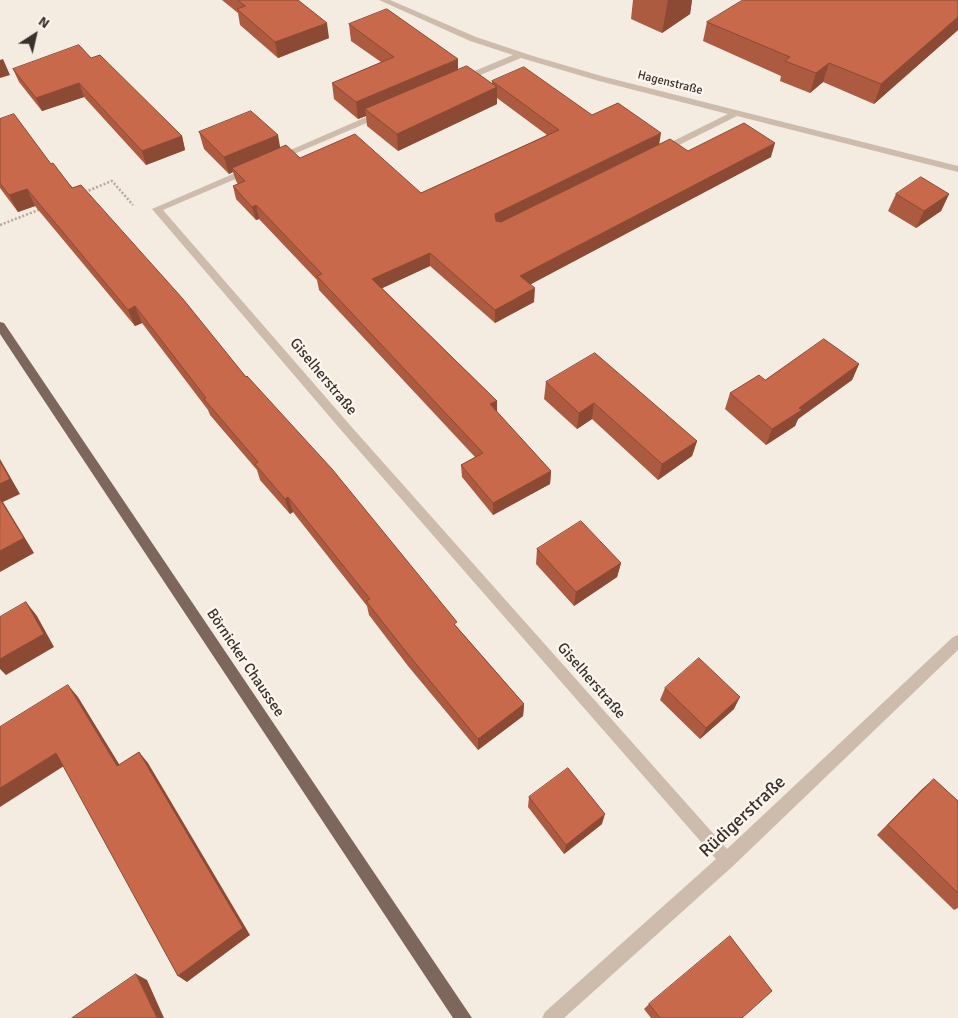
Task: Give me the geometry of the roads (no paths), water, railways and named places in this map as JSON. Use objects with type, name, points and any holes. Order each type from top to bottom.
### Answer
[{"type":"main road","name":"Börnicker Chaussee","points":[[0,326],[463,1018]]},
{"type":"street","name":"Hagenstraße","points":[[383,0],[473,39],[520,55],[602,79],[958,169]]},
{"type":"street","points":[[456,82],[520,55]]},
{"type":"street","name":"Giselherstraße","points":[[386,112],[157,209],[345,428],[727,860]]},
{"type":"street","points":[[657,152],[736,113]]},
{"type":"street","name":"Rüdigerstraße","points":[[551,1018],[727,860],[958,641]]}]
